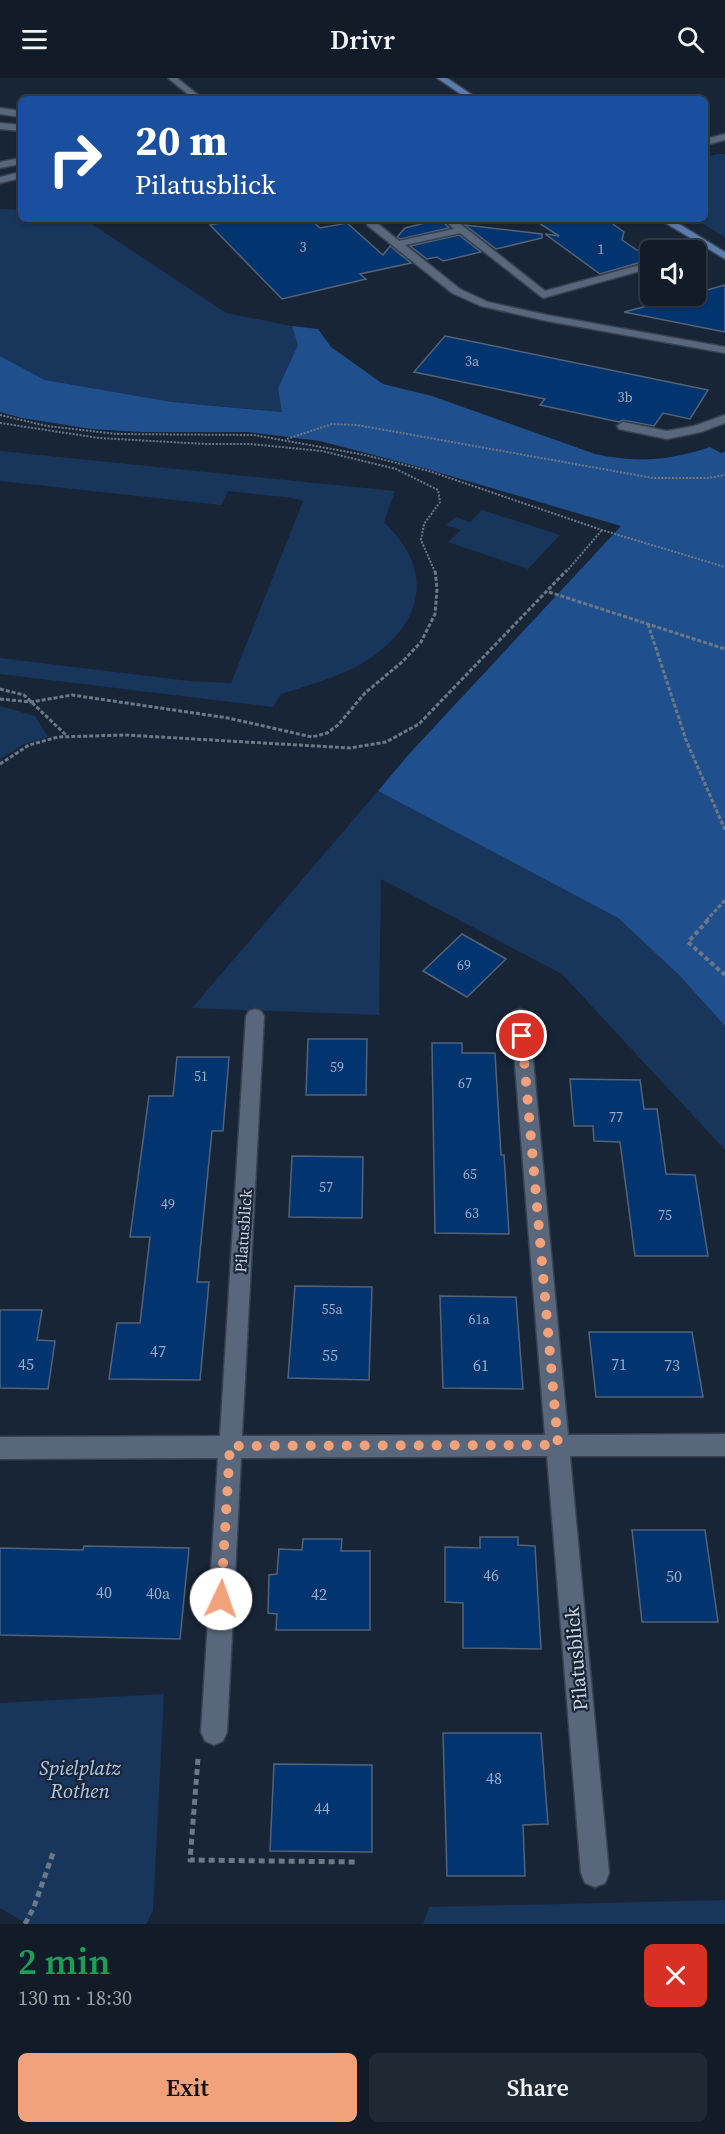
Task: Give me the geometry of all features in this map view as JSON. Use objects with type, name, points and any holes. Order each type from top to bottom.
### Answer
[{"type":"main road","points":[[441,78],[469,96]]},
{"type":"main road","points":[[669,222],[725,256]]},
{"type":"street","points":[[172,78],[195,96]]},
{"type":"street","points":[[0,111],[18,114]]},
{"type":"street","points":[[0,126],[18,128]]},
{"type":"street","points":[[0,165],[18,162]]},
{"type":"street","points":[[0,180],[18,176]]},
{"type":"street","points":[[371,222],[456,291],[485,304],[547,318],[725,350]]},
{"type":"street","points":[[452,222],[543,295],[640,268]]},
{"type":"street","points":[[398,244],[462,230]]},
{"type":"street","points":[[623,426],[667,435],[725,419]]},
{"type":"street","name":"Pilatusblick","points":[[214,1732],[255,1016]]},
{"type":"street","name":"Pilatusblick","points":[[520,1016],[595,1873]]},
{"type":"street","points":[[0,1448],[725,1445]]},
{"type":"path","points":[[0,415],[47,426],[117,434],[254,435],[286,439],[429,471],[602,530],[725,567]]},
{"type":"path","points":[[0,423],[101,439],[202,445],[248,444],[309,449],[376,463],[417,476],[438,490],[440,502],[424,524],[421,540],[434,566],[437,589],[435,614],[421,642],[402,662],[365,693],[338,725],[327,733],[312,737],[228,718],[72,695],[31,702],[0,699]]},
{"type":"path","points":[[286,439],[333,424],[357,425],[653,477],[710,478],[725,475]]},
{"type":"path","points":[[0,764],[29,745],[68,737],[125,735],[350,748],[376,746],[399,739],[419,724],[549,592],[602,530]]},
{"type":"path","points":[[549,592],[725,649]]},
{"type":"path","points":[[648,624],[686,740],[725,830]]},
{"type":"path","points":[[0,689],[24,695],[68,737]]},
{"type":"path","points":[[725,900],[688,942],[725,975]]},
{"type":"path","points":[[214,1732],[197,1761],[190,1860],[357,1862]]},
{"type":"path","points":[[25,1924],[34,1907],[53,1853]]},
{"type":"green space","points":[[725,154],[725,237],[700,222],[708,222],[708,156]]},
{"type":"green space","points":[[0,209],[18,210],[18,222],[89,222],[226,313],[292,326],[298,345],[278,388],[283,412],[172,402],[45,380],[0,356]]},
{"type":"green space","points":[[0,451],[395,491],[384,522],[410,556],[416,574],[417,591],[413,608],[405,624],[375,655],[317,683],[281,694],[273,707],[0,674],[0,658],[189,681],[231,683],[303,501],[228,491],[221,505],[0,481]]},
{"type":"green space","points":[[482,510],[560,535],[528,569],[448,542],[461,530],[446,525],[456,517],[470,522]]},
{"type":"green space","points":[[0,706],[35,716],[48,737],[24,744],[0,759]]},
{"type":"green space","points":[[378,791],[618,918],[679,975],[725,1026],[725,1150],[562,974],[381,879],[379,1015],[192,1008]]},
{"type":"green space","name":"Spielplatz Rothen","points":[[164,1694],[153,1911],[146,1924],[28,1924],[0,1908],[0,1703]]},
{"type":"green space","points":[[725,1900],[725,1924],[423,1924],[429,1907]]},
{"type":"shaded area","points":[[292,326],[318,329],[331,347],[383,384],[432,396],[595,454],[625,459],[653,459],[710,447],[721,453],[725,452],[725,1026],[679,975],[618,918],[378,791],[410,753],[621,526],[427,469],[320,441],[248,432],[142,432],[91,429],[22,418],[0,412],[0,356],[45,380],[172,402],[282,412],[278,388],[298,345]]},
{"type":"building","points":[[226,222],[313,222],[320,228],[347,223],[383,255],[390,246],[411,263],[360,274],[366,279],[282,299],[210,225]]},
{"type":"building","points":[[429,222],[443,222],[449,228],[400,239],[397,237],[405,228]]},
{"type":"building","points":[[538,222],[610,222],[624,232],[622,240],[640,252],[640,259],[638,263],[600,274],[545,234],[559,236]]},
{"type":"building","points":[[465,225],[542,234],[542,238],[496,249]]},
{"type":"building","points":[[459,235],[481,252],[443,261],[437,257],[427,259],[410,246]]},
{"type":"building","points":[[725,285],[725,332],[624,312],[647,306],[706,306],[706,290]]},
{"type":"building","points":[[445,336],[708,390],[690,419],[663,413],[654,426],[623,420],[619,422],[540,405],[545,399],[414,372]]},
{"type":"building","points":[[462,934],[506,959],[467,997],[423,971]]},
{"type":"building","points":[[308,1039],[367,1039],[366,1095],[306,1095]]},
{"type":"building","points":[[432,1043],[462,1043],[462,1053],[495,1053],[501,1155],[504,1155],[509,1234],[435,1233]]},
{"type":"building","points":[[177,1057],[229,1057],[223,1131],[212,1131],[197,1282],[209,1282],[200,1380],[109,1379],[117,1323],[140,1323],[150,1237],[130,1237],[149,1096],[173,1096]]},
{"type":"building","points":[[570,1079],[640,1080],[644,1109],[657,1109],[666,1174],[695,1175],[708,1256],[635,1256],[620,1142],[594,1141],[593,1126],[574,1126]]},
{"type":"building","points":[[292,1156],[363,1157],[362,1218],[289,1217]]},
{"type":"building","points":[[295,1286],[372,1287],[369,1380],[288,1378]]},
{"type":"building","points":[[440,1296],[516,1297],[523,1389],[443,1388]]},
{"type":"building","points":[[0,1310],[42,1310],[37,1340],[55,1341],[48,1389],[0,1388]]},
{"type":"building","points":[[589,1332],[692,1332],[703,1397],[596,1397]]},
{"type":"building","points":[[632,1530],[705,1530],[718,1622],[642,1622]]},
{"type":"building","points":[[480,1537],[518,1537],[518,1545],[535,1546],[541,1649],[463,1648],[463,1603],[445,1602],[445,1547],[480,1548]]},
{"type":"building","points":[[303,1539],[342,1539],[341,1551],[370,1551],[370,1630],[276,1630],[277,1614],[268,1613],[269,1575],[277,1574],[279,1549],[302,1550]]},
{"type":"building","points":[[84,1546],[189,1548],[180,1639],[0,1635],[0,1548],[83,1550]]},
{"type":"building","points":[[443,1733],[541,1733],[548,1824],[523,1825],[525,1876],[447,1876]]},
{"type":"building","points":[[274,1764],[372,1765],[372,1852],[270,1851]]},
{"type":"route","points":[[221,1599],[230,1446],[558,1445],[522,1036]]}]
